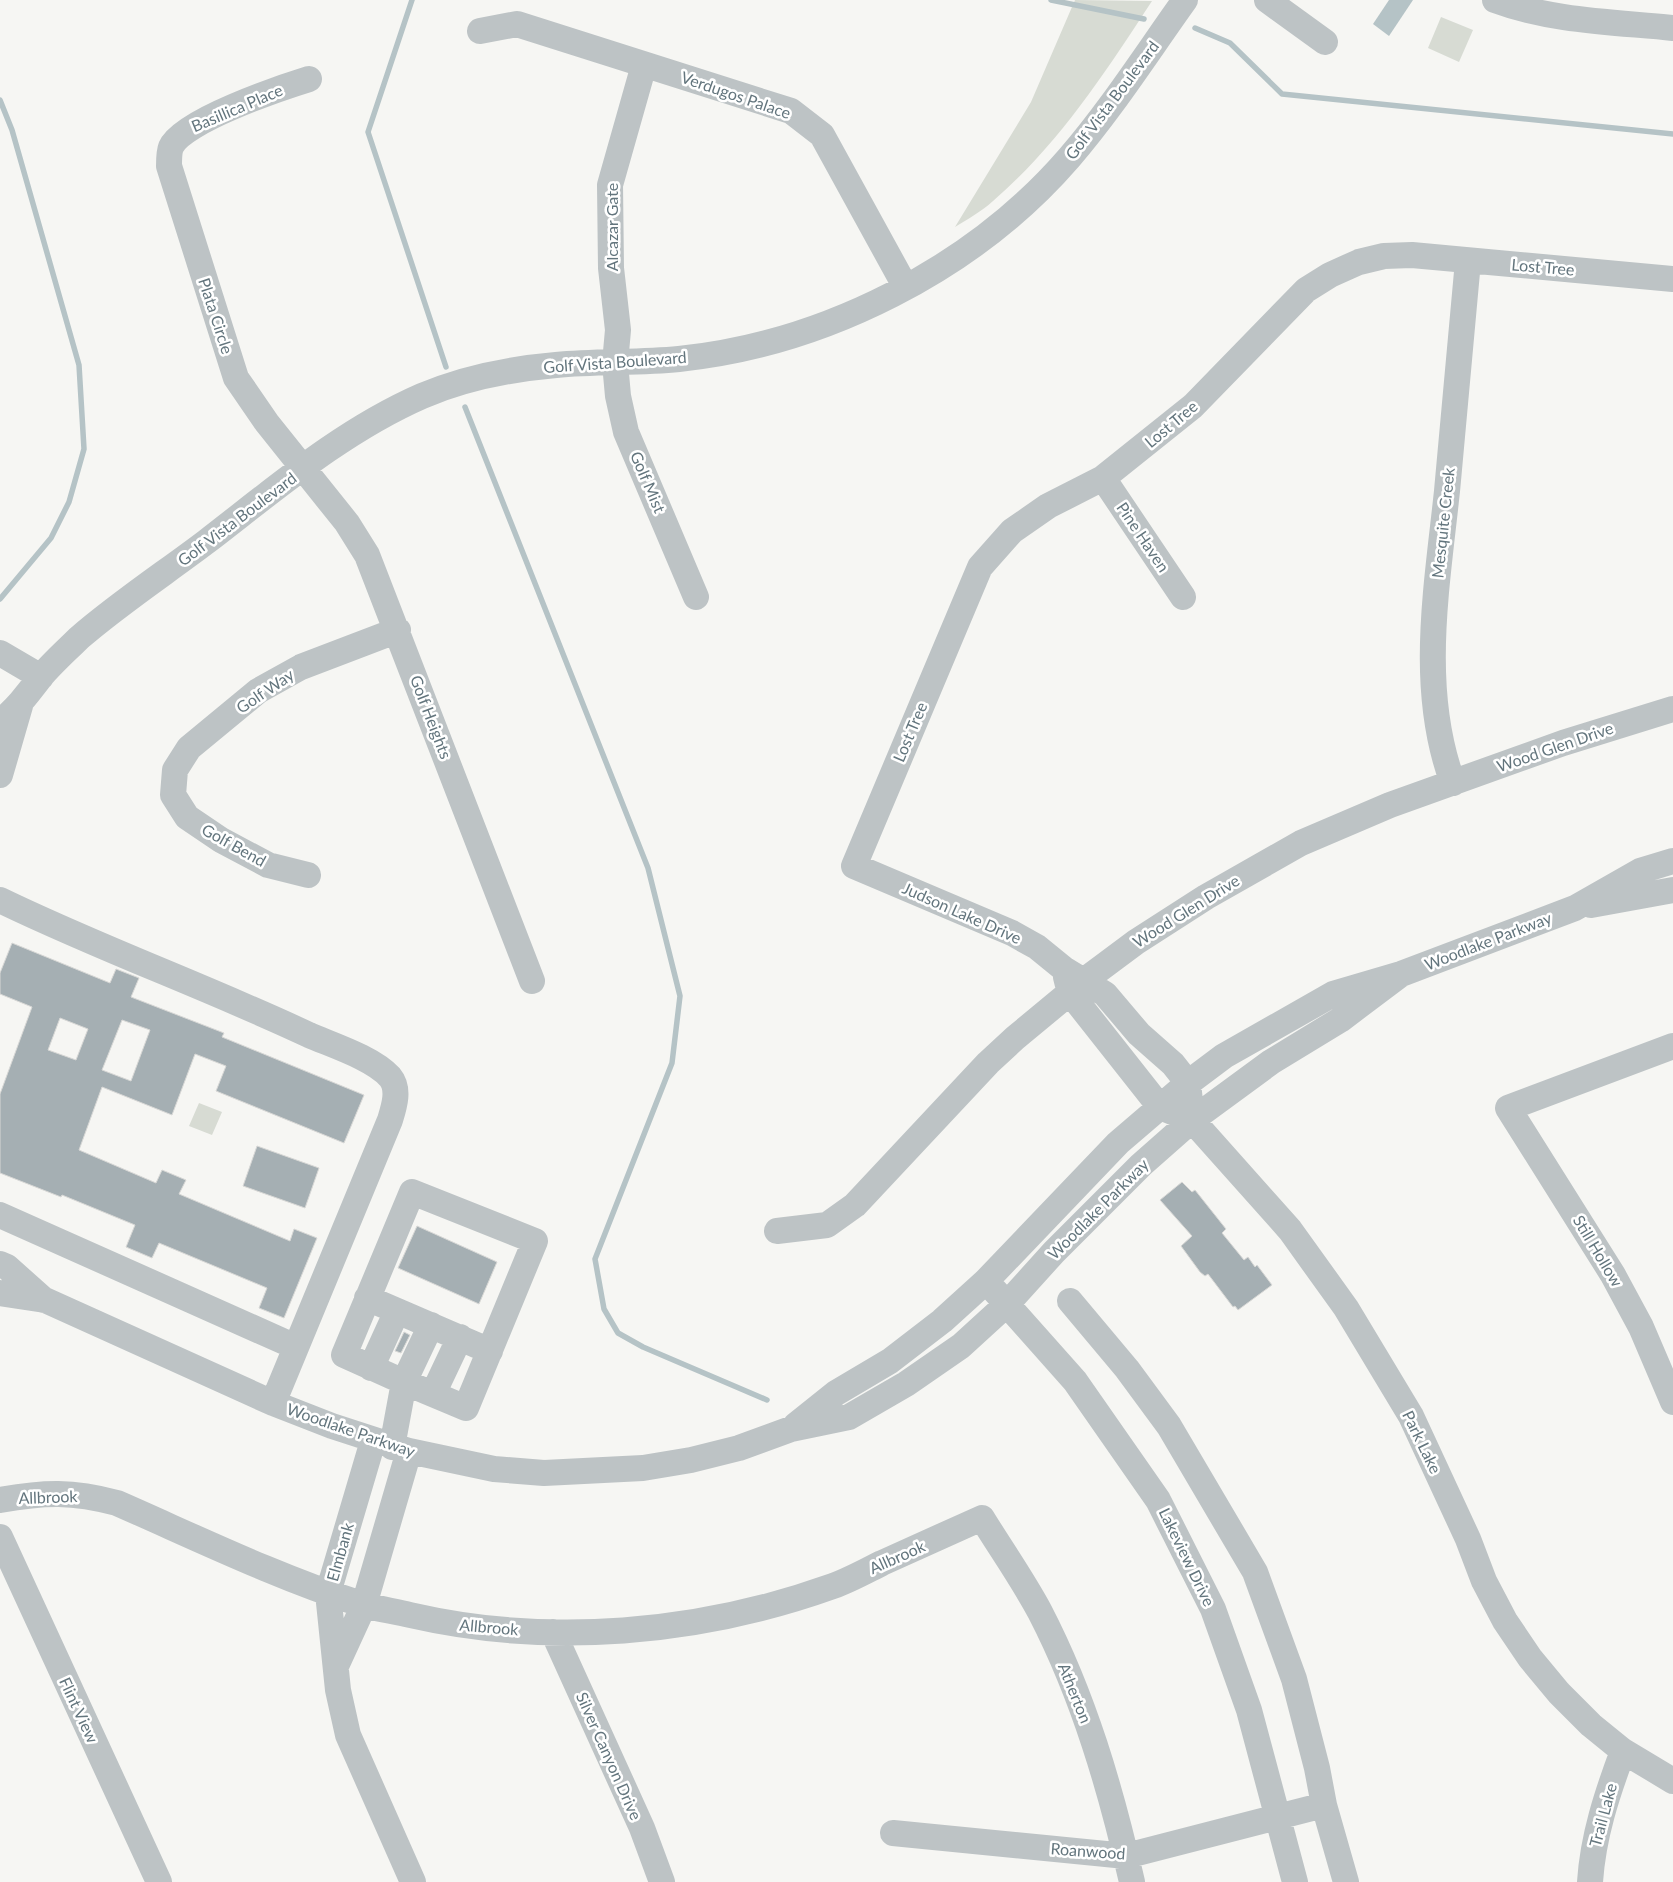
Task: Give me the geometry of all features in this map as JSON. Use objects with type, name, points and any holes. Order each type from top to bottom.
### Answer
[{"type":"street","name":"Golf Vista Boulevard","points":[[0,775],[10,714],[41,677],[80,637],[331,447],[384,414],[425,395],[468,380],[512,370],[556,365],[676,360],[716,354],[812,330],[874,304],[940,268],[990,232],[1027,200],[1067,160],[1103,116],[1185,0]]},
{"type":"street","points":[[1268,0],[1325,42]]},
{"type":"street","points":[[1497,0],[1532,10],[1584,19],[1673,28]]},
{"type":"street","name":"Verdugos Palace","points":[[480,31],[517,24],[791,111],[822,135],[905,286]]},
{"type":"street","name":"Alcazar Gate","points":[[616,363],[618,330],[611,268],[610,185],[644,65]]},
{"type":"street","name":"Basillica Place","points":[[171,146],[186,129],[265,93],[308,79]]},
{"type":"street","name":"Plata Circle","points":[[171,146],[168,166],[236,378],[267,423],[304,468]]},
{"type":"street","name":"Lost Tree","points":[[854,866],[980,567],[1002,540],[1030,517],[1103,478],[1132,457],[1193,406],[1306,290],[1330,275],[1359,262],[1384,256],[1412,255],[1673,279]]},
{"type":"street","name":"Mesquite Creek","points":[[1453,783],[1444,759],[1436,721],[1432,650],[1468,261]]},
{"type":"street","name":"Golf Mist","points":[[616,363],[618,396],[626,432],[696,597]]},
{"type":"street","name":"Golf Heights","points":[[304,468],[347,523],[367,554],[398,630],[532,981]]},
{"type":"street","name":"Pine Haven","points":[[1103,478],[1184,596]]},
{"type":"street","name":"Golf Way","points":[[173,795],[175,770],[189,748],[258,691],[301,667],[398,630]]},
{"type":"street","points":[[0,653],[41,677]]},
{"type":"street","name":"Wood Glen Drive","points":[[778,1231],[827,1225],[855,1205],[988,1063],[1073,981],[1206,896],[1301,843],[1390,805],[1563,743],[1673,709]]},
{"type":"street","name":"Golf Bend","points":[[173,795],[187,817],[221,840],[268,865],[308,874]]},
{"type":"street","name":"Woodlake Parkway","points":[[791,1429],[836,1393],[905,1349],[942,1321],[985,1282],[1118,1142],[1188,1083],[1224,1056],[1333,994],[1401,974],[1575,908],[1640,871],[1673,861]]},
{"type":"street","name":"Judson Lake Drive","points":[[854,866],[1012,933],[1038,947],[1073,981],[1118,1054],[1160,1107]]},
{"type":"street","name":"Woodlake Parkway","points":[[1575,908],[1644,897],[1673,890]]},
{"type":"street","points":[[3,909],[62,931],[281,1021],[369,1062],[390,1078],[397,1098],[390,1120],[273,1403]]},
{"type":"street","name":"Woodlake Parkway","points":[[0,1292],[45,1300],[273,1403],[392,1446],[494,1469],[544,1473],[644,1468],[691,1460],[739,1448],[791,1429],[849,1417],[906,1384],[961,1346],[1007,1304],[1054,1252],[1141,1165],[1192,1120],[1271,1062],[1340,1020],[1401,974]]},
{"type":"street","name":"Judson Lake Drive","points":[[1073,981],[1105,994],[1139,1034],[1173,1064],[1188,1083]]},
{"type":"street","points":[[1118,1054],[1139,1034]]},
{"type":"street","name":"Still Hollow","points":[[1673,1046],[1508,1108],[1613,1275],[1641,1327],[1673,1402]]},
{"type":"street","points":[[1188,1083],[1192,1120]]},
{"type":"street","name":"Park Lake","points":[[1160,1107],[1192,1120],[1290,1230],[1346,1308],[1412,1416],[1484,1581],[1505,1621],[1530,1658],[1559,1693],[1591,1725],[1624,1751],[1673,1780]]},
{"type":"street","points":[[412,1192],[535,1241],[490,1351],[466,1408],[344,1355],[412,1192]]},
{"type":"street","points":[[0,1215],[296,1347]]},
{"type":"street","name":"Woodlake Parkway","points":[[0,1264],[7,1267],[45,1300]]},
{"type":"street","name":"Lakeview Drive","points":[[985,1282],[1075,1381],[1158,1500],[1213,1609],[1249,1710],[1295,1882]]},
{"type":"street","points":[[367,1298],[490,1351]]},
{"type":"street","points":[[1070,1301],[1127,1370],[1169,1426],[1255,1572],[1294,1679],[1317,1768],[1324,1805],[1346,1882]]},
{"type":"street","points":[[371,1368],[397,1311]]},
{"type":"street","points":[[336,1666],[364,1605],[404,1382],[431,1325]]},
{"type":"street","points":[[433,1394],[460,1338]]},
{"type":"street","name":"Elmbank","points":[[392,1446],[328,1593],[342,1714],[348,1735],[413,1882]]},
{"type":"street","name":"Allbrook","points":[[0,1500],[34,1494],[68,1493],[117,1503],[298,1582],[364,1605],[445,1623],[553,1632],[644,1629],[697,1622],[764,1607],[834,1586],[982,1518]]},
{"type":"street","name":"Atherton","points":[[982,1518],[1040,1612],[1082,1706],[1110,1794],[1132,1882]]},
{"type":"street","name":"Flint View","points":[[0,1537],[159,1882]]},
{"type":"street","name":"Silver Canyon Drive","points":[[553,1632],[642,1828],[662,1882]]},
{"type":"street","name":"Trail Lake","points":[[1590,1882],[1592,1857],[1601,1815],[1624,1751]]},
{"type":"street","name":"Roanwood","points":[[893,1833],[1126,1856],[1324,1805]]},
{"type":"shaded area","points":[[1075,0],[1152,1],[1098,81],[1039,156],[989,205],[955,227],[1031,102]]},
{"type":"shaded area","points":[[1389,0],[1413,0],[1389,36],[1373,24]]},
{"type":"shaded area","points":[[1441,17],[1473,30],[1459,62],[1428,48]]},
{"type":"shaded area","points":[[199,1103],[222,1112],[212,1135],[189,1126]]},
{"type":"building","points":[[12,943],[110,983],[116,969],[139,978],[131,997],[224,1033],[222,1037],[364,1095],[344,1143],[216,1091],[226,1066],[195,1054],[172,1115],[102,1087],[79,1150],[156,1183],[162,1170],[186,1180],[179,1194],[290,1241],[294,1229],[317,1238],[284,1318],[259,1308],[267,1288],[159,1243],[152,1258],[126,1247],[135,1225],[62,1195],[61,1197],[0,1173],[0,1094],[32,1007],[0,994],[0,973]],"holes":[[[60,1018],[88,1029],[76,1060],[48,1050]],[[122,1020],[150,1030],[131,1081],[102,1070]]]},
{"type":"building","points":[[257,1146],[319,1168],[305,1208],[243,1186]]},
{"type":"building","points":[[1182,1182],[1192,1192],[1195,1190],[1226,1229],[1222,1233],[1244,1260],[1248,1257],[1255,1267],[1257,1265],[1272,1285],[1238,1310],[1235,1306],[1233,1307],[1208,1274],[1205,1276],[1200,1272],[1181,1246],[1192,1236],[1160,1200]]},
{"type":"building","points":[[417,1226],[497,1262],[479,1304],[398,1268]]},
{"type":"building","points":[[404,1332],[410,1335],[401,1353],[395,1351]]},
{"type":"waterway","points":[[412,0],[368,132],[446,367]]},
{"type":"waterway","points":[[1051,0],[1144,19]]},
{"type":"waterway","points":[[1195,28],[1230,43],[1282,94],[1673,134]]},
{"type":"waterway","points":[[0,100],[12,130],[79,365],[84,449],[69,502],[51,538],[0,599]]},
{"type":"waterway","points":[[465,407],[648,868],[680,996],[672,1063],[595,1259],[604,1309],[618,1333],[643,1347],[767,1400]]}]
